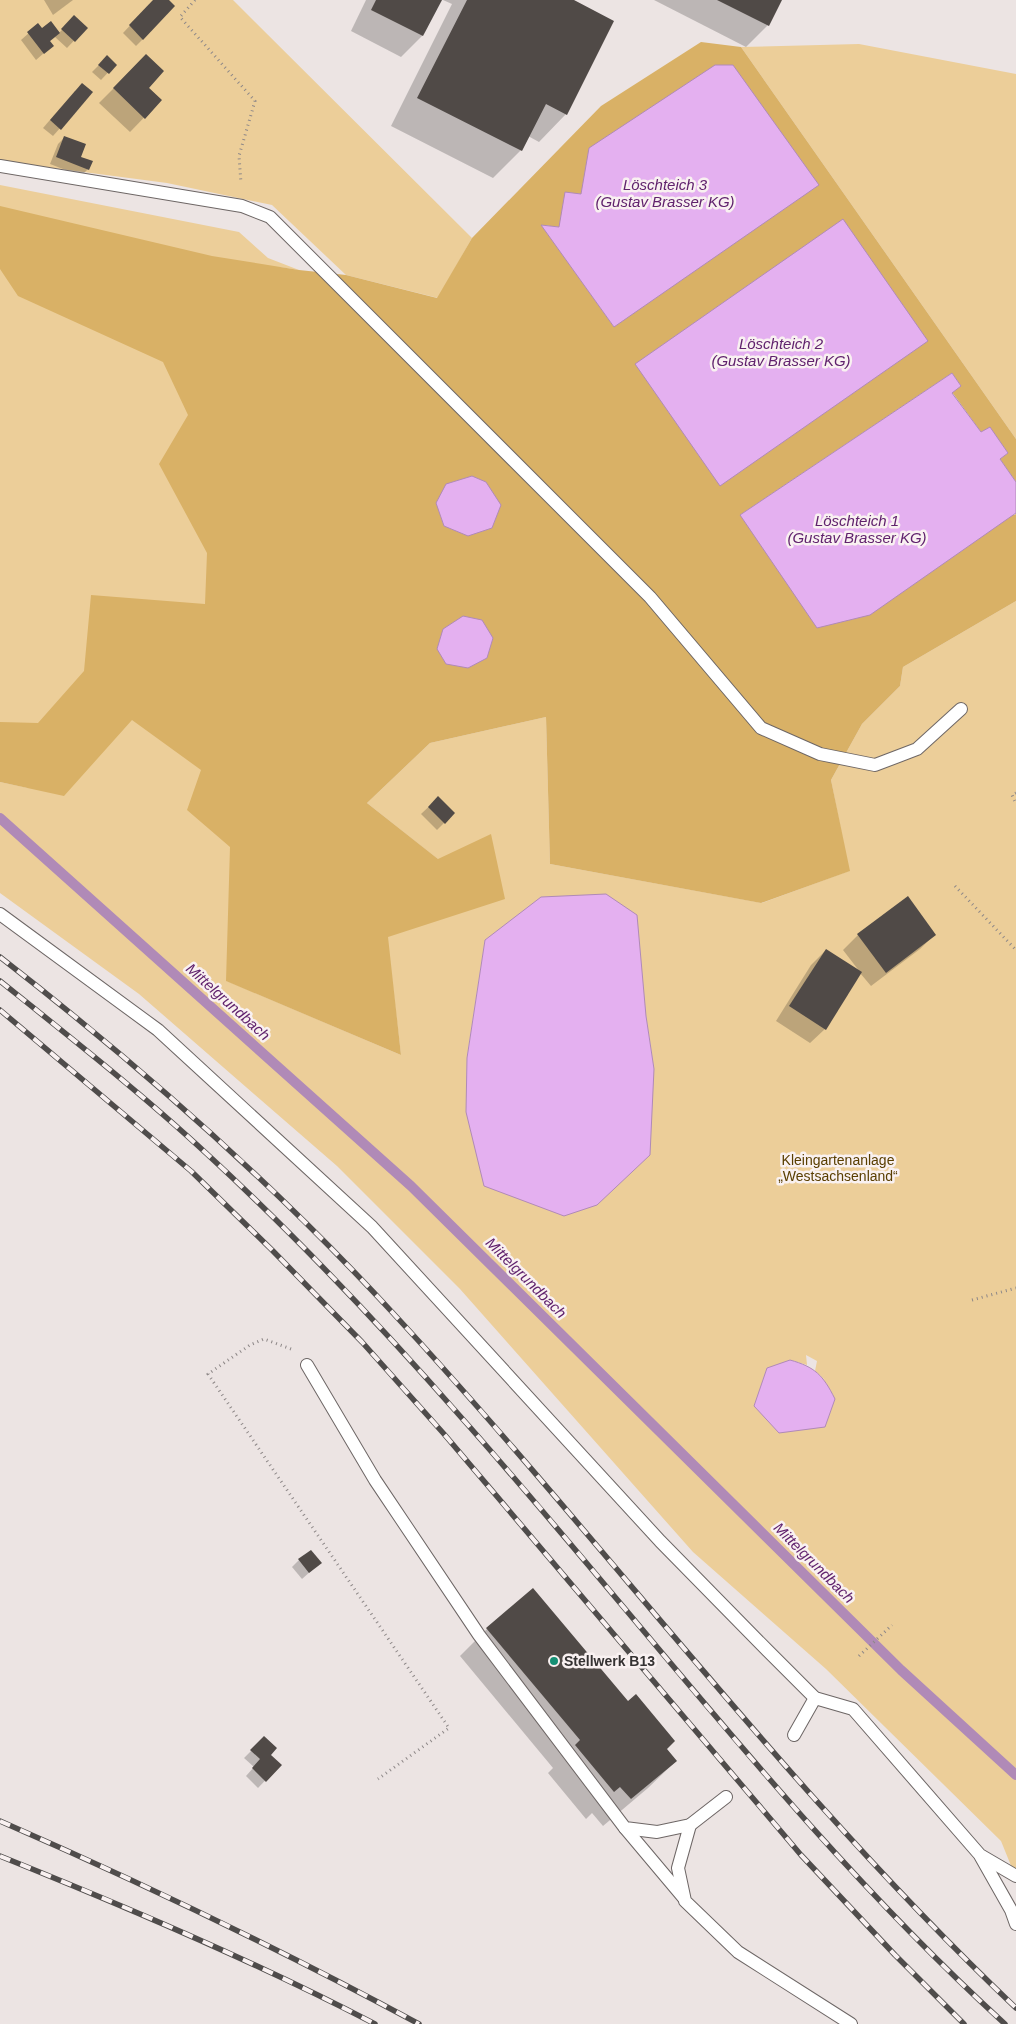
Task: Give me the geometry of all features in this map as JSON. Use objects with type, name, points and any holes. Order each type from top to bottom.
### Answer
[{"type":"lane","points":[[0,166],[242,206],[270,217],[650,598],[761,728],[820,754],[875,765],[917,749],[961,709]]},
{"type":"lane","points":[[0,914],[158,1030],[372,1227],[660,1541],[815,1698],[853,1709],[980,1855],[1011,1910],[1016,1924]]},
{"type":"lane","points":[[307,1365],[374,1480],[479,1635],[625,1828],[685,1901],[738,1952],[851,2024]]},
{"type":"lane","points":[[794,1735],[815,1698]]},
{"type":"lane","points":[[625,1828],[657,1832],[690,1825],[726,1797]]},
{"type":"lane","points":[[685,1901],[678,1868],[690,1825]]},
{"type":"lane","points":[[980,1855],[1016,1876]]},
{"type":"path","points":[[194,0],[180,17],[254,101],[239,156],[242,206]]},
{"type":"path","points":[[1016,793],[1012,795],[1016,804]]},
{"type":"path","points":[[956,886],[1016,950]]},
{"type":"path","points":[[972,1300],[1016,1288]]},
{"type":"path","points":[[307,1365],[290,1348],[264,1339],[250,1345],[208,1374],[449,1728],[378,1779]]},
{"type":"path","points":[[859,1656],[892,1625]]},
{"type":"green space","points":[[0,0],[233,0],[472,238],[438,298],[346,275],[272,205],[167,183],[0,161]]},
{"type":"green space","points":[[859,44],[1016,74],[1016,439],[741,47]]},
{"type":"green space","name":"Kleingartenanlage „Westsachsenland“","points":[[0,185],[239,232],[268,258],[299,270],[279,267],[530,513],[501,505],[486,482],[444,526],[463,616],[443,629],[437,649],[227,981],[401,1055],[387,937],[439,860],[367,803],[430,743],[546,717],[550,864],[762,903],[849,871],[831,780],[862,724],[900,686],[903,667],[1016,601],[1016,1878],[1001,1841],[826,1669],[693,1552],[460,1289],[337,1166],[139,994],[0,893],[0,782],[28,788],[0,757]],"holes":[[[485,940],[646,1016],[654,1069],[466,1112],[467,1057]],[[806,1355],[817,1361],[815,1371],[825,1380],[790,1360],[807,1365]]]},
{"type":"shaded area","points":[[701,42],[741,47],[1016,439],[1016,482],[1000,459],[1008,453],[990,428],[981,432],[952,392],[961,386],[952,373],[740,515],[1015,515],[1016,513],[1016,601],[903,667],[900,686],[862,724],[831,780],[850,871],[761,903],[550,864],[546,717],[430,743],[367,803],[438,859],[491,834],[505,899],[388,937],[401,1055],[226,981],[230,847],[187,810],[201,770],[132,720],[64,796],[0,782],[0,722],[38,723],[84,671],[91,595],[205,604],[207,553],[159,464],[188,415],[163,362],[18,296],[0,269],[0,206],[212,256],[299,270],[346,275],[437,298],[472,238],[601,106]],"holes":[[[581,194],[614,327],[542,225],[559,227]]]},
{"type":"water","name":"Löschteich 3 (Gustav Brasser KG)","points":[[715,65],[733,65],[819,185],[614,327],[541,225],[559,227],[565,192],[581,194],[589,148]]},
{"type":"water","name":"Löschteich 2 (Gustav Brasser KG)","points":[[843,219],[928,341],[720,486],[635,364]]},
{"type":"water","name":"Löschteich 1 (Gustav Brasser KG)","points":[[952,373],[961,386],[952,393],[981,432],[990,427],[1008,453],[1000,459],[1016,482],[1016,513],[870,615],[817,628],[740,515]]},
{"type":"water","points":[[472,476],[486,482],[501,505],[492,528],[468,536],[444,526],[436,503],[446,484]]},
{"type":"water","points":[[463,616],[482,620],[493,638],[487,658],[468,668],[446,664],[437,649],[443,629]]},
{"type":"water","points":[[606,894],[637,915],[646,1016],[654,1069],[650,1155],[597,1205],[564,1216],[484,1186],[466,1112],[467,1058],[485,940],[541,897]]},
{"type":"water","points":[[790,1360],[806,1366],[817,1373],[835,1399],[825,1427],[779,1433],[754,1406],[767,1368]]},
{"type":"building","points":[[153,0],[169,0],[175,6],[143,40],[129,25]]},
{"type":"building","points":[[376,0],[442,0],[423,36],[371,10]]},
{"type":"building","points":[[467,0],[574,0],[614,21],[567,115],[546,104],[522,151],[417,98]]},
{"type":"building","points":[[717,0],[782,0],[769,26]]},
{"type":"building","points":[[74,15],[88,28],[75,42],[61,29]]},
{"type":"building","points":[[51,21],[60,33],[50,41],[54,46],[44,54],[27,32],[38,23],[42,28]]},
{"type":"building","points":[[146,54],[164,71],[149,88],[162,100],[145,119],[113,88]]},
{"type":"building","points":[[107,55],[117,65],[109,74],[98,65]]},
{"type":"building","points":[[82,83],[93,92],[61,130],[50,120]]},
{"type":"building","points":[[64,136],[86,144],[81,157],[93,161],[89,170],[56,157]]},
{"type":"building","points":[[438,796],[455,813],[445,824],[428,807]]},
{"type":"building","points":[[908,896],[936,935],[886,973],[857,934]]},
{"type":"building","points":[[826,949],[862,972],[826,1030],[789,1006]]},
{"type":"building","points":[[311,1550],[322,1563],[309,1573],[298,1559]]},
{"type":"building","name":"Stellwerk B13","points":[[533,1588],[628,1701],[636,1694],[675,1741],[667,1749],[677,1761],[631,1799],[620,1787],[614,1792],[575,1745],[580,1740],[486,1628]]},
{"type":"building","points":[[264,1736],[277,1748],[271,1755],[282,1765],[266,1782],[252,1768],[260,1759],[250,1750]]},
{"type":"waterway","name":"Mittelgrundbach","points":[[0,818],[411,1186],[901,1670],[1016,1775]]},
{"type":"railway","points":[[0,957],[103,1040],[204,1127],[347,1264],[470,1399],[775,1754],[853,1841],[933,1926],[1016,2008]]},
{"type":"railway","points":[[0,981],[182,1131],[273,1217],[337,1282],[430,1382],[527,1493],[725,1727],[860,1880],[931,1954],[1005,2024]]},
{"type":"railway","points":[[0,1010],[191,1171],[362,1342],[444,1434],[801,1855],[895,1955],[964,2024]]},
{"type":"railway","points":[[0,1821],[106,1868],[211,1918],[419,2024]]},
{"type":"railway","points":[[0,1856],[190,1936],[283,1978],[375,2024]]},
{"type":"place","name":"Stellwerk B13","points":[[554,1661]]}]
